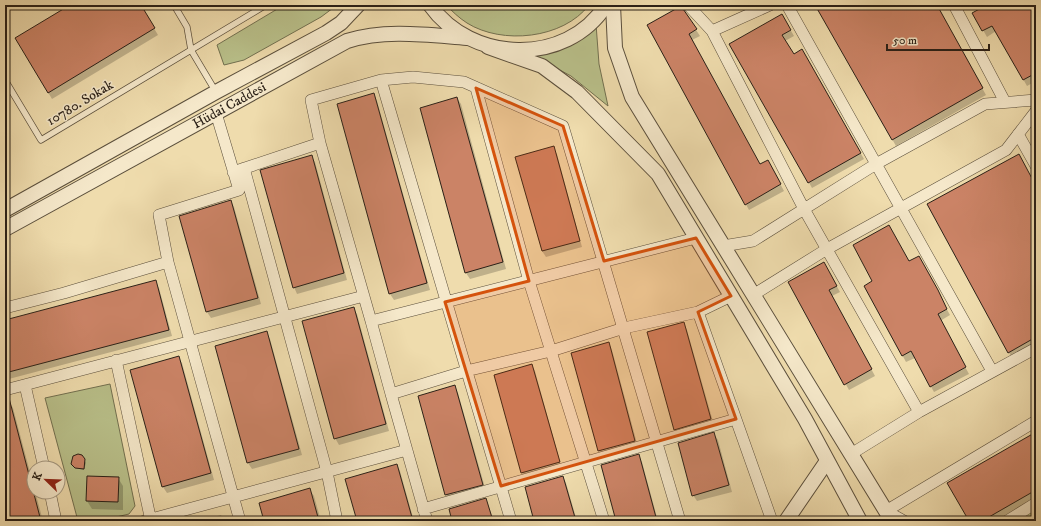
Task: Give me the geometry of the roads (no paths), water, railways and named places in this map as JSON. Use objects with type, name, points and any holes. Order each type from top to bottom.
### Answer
[{"type":"street","name":"Hüdai Caddesi","points":[[5,210],[216,92],[326,33],[342,23],[358,5]]},
{"type":"street","points":[[430,5],[444,22],[467,38],[542,66],[578,92],[658,174],[804,419],[860,521]]},
{"type":"street","points":[[488,47],[524,51],[542,48],[560,42],[576,34],[591,23],[606,5]]},
{"type":"street","points":[[613,5],[615,48],[632,97],[889,516],[904,521]]},
{"type":"street","points":[[712,32],[770,5]]},
{"type":"street","points":[[787,5],[876,164],[902,207],[992,372]]},
{"type":"street","points":[[954,5],[1005,102]]},
{"type":"street","points":[[693,6],[712,32],[804,209],[919,412]]},
{"type":"street","name":"Hüdai Caddesi","points":[[5,229],[347,41],[365,35],[387,33],[467,38]]},
{"type":"street","points":[[427,521],[320,143],[311,100],[381,80],[413,77],[464,82],[563,126],[680,521]]},
{"type":"street","points":[[381,80],[445,302],[511,521]]},
{"type":"street","points":[[476,88],[529,281],[604,521]]},
{"type":"street","points":[[723,246],[753,241],[876,164],[985,104],[1036,100]]},
{"type":"street","points":[[753,295],[827,249],[1006,150],[1036,111]]},
{"type":"street","points":[[216,113],[239,190],[158,215],[168,262],[232,497],[240,521]]},
{"type":"street","points":[[1018,134],[1036,166]]},
{"type":"street","points":[[234,172],[320,143]]},
{"type":"street","points":[[244,168],[327,472],[337,521]]},
{"type":"street","points":[[371,322],[696,238]]},
{"type":"street","points":[[5,308],[64,293],[168,262]]},
{"type":"street","points":[[5,390],[190,340],[364,296]]},
{"type":"street","points":[[392,394],[466,372],[551,352],[624,328],[698,312],[731,296]]},
{"type":"street","points":[[698,312],[772,521]]},
{"type":"street","points":[[851,454],[919,412],[1036,348]]},
{"type":"street","points":[[116,360],[149,520],[407,450]]},
{"type":"street","points":[[24,385],[42,460]]},
{"type":"street","points":[[423,509],[736,419]]},
{"type":"street","points":[[889,516],[1036,421]]},
{"type":"street","points":[[786,521],[827,461]]},
{"type":"street","points":[[52,500],[56,521]]},
{"type":"street","points":[[1007,521],[1036,503]]},
{"type":"lane","points":[[174,5],[187,27],[191,50],[216,92]]},
{"type":"lane","points":[[191,50],[266,5]]},
{"type":"lane","name":"10780. Sokak","points":[[5,80],[41,140],[191,50]]}]
